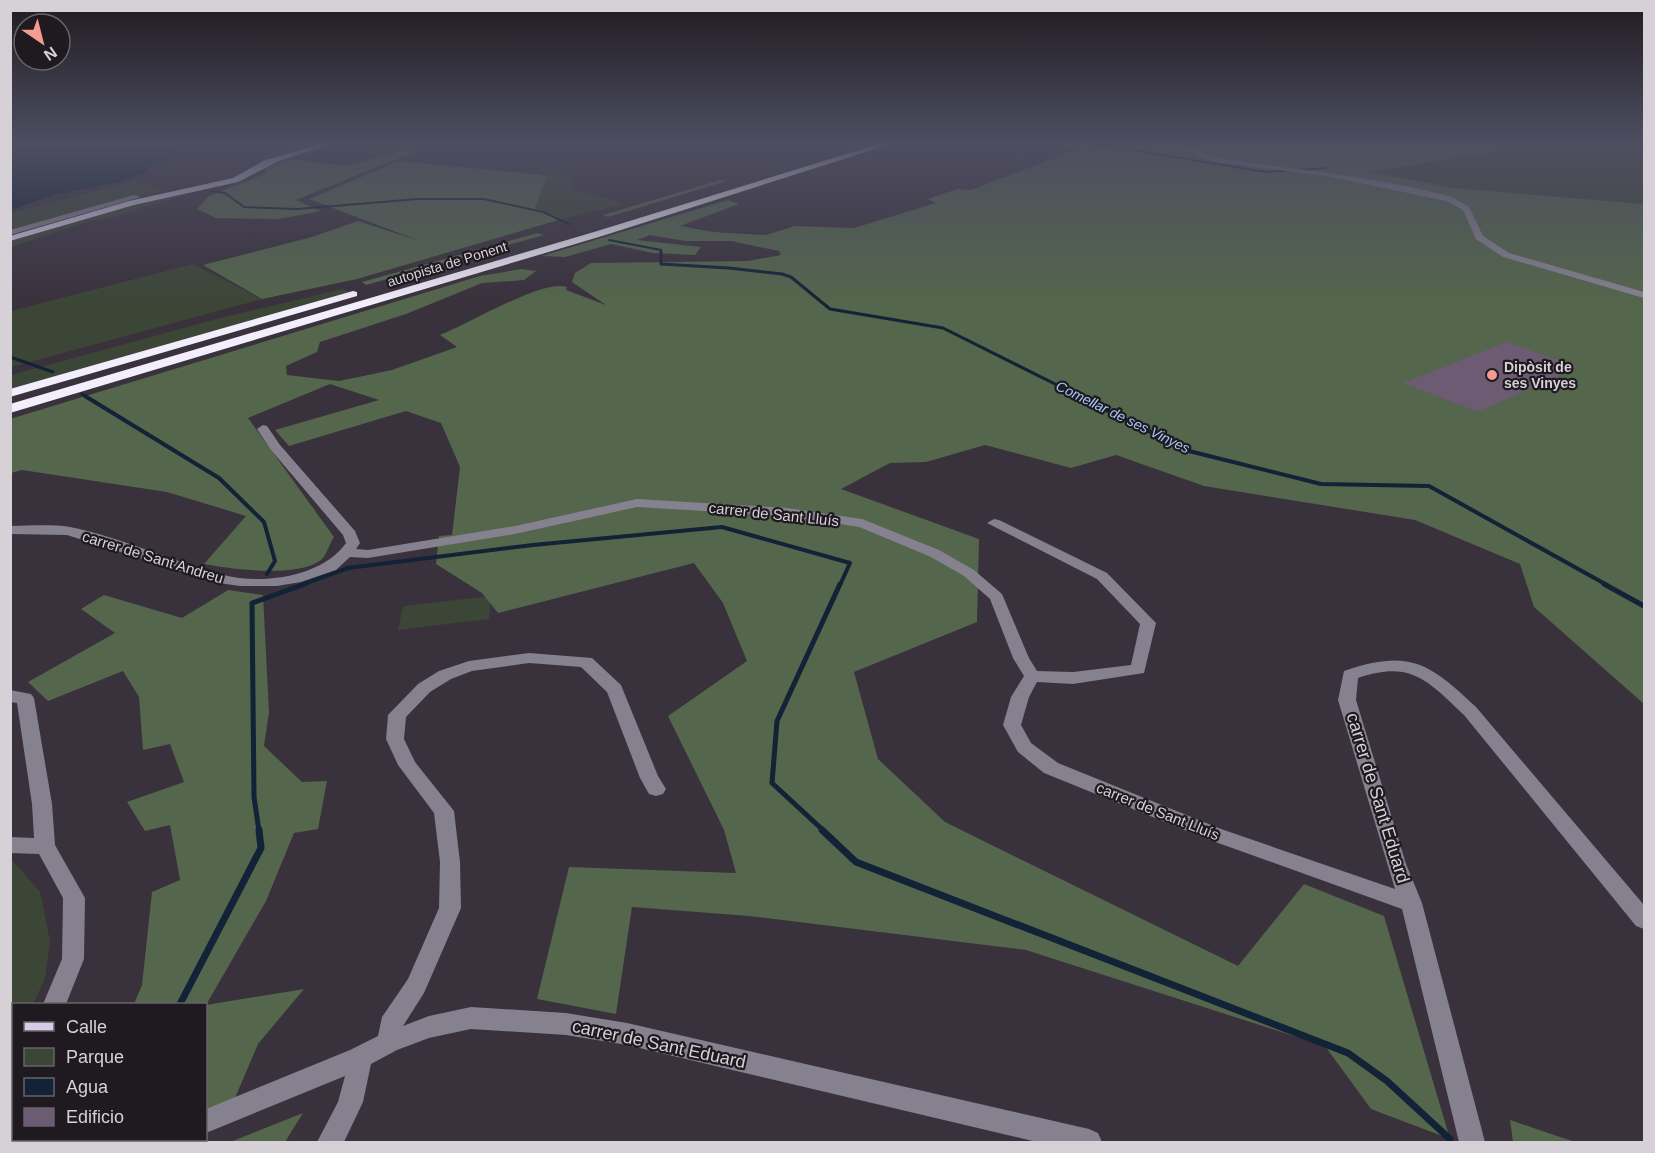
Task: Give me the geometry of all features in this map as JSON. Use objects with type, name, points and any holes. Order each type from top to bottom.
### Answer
[{"type":"highway","name":"autopista de Ponent","points":[[10,393],[514,248],[683,197]]},
{"type":"highway","name":"autopista de Ponent","points":[[10,409],[718,197]]},
{"type":"main road","points":[[10,239],[157,197]]},
{"type":"street","points":[[10,233],[137,197]]},
{"type":"street","points":[[1439,197],[1449,199],[1466,209],[1479,237],[1506,255],[1644,295]]},
{"type":"street","points":[[263,429],[275,447],[350,534],[353,543],[349,553]]},
{"type":"street","name":"carrer de Sant Lluís","points":[[349,553],[368,554],[515,530],[637,503],[787,512],[862,523],[933,553],[969,573],[997,597],[1021,658],[1032,676],[1020,697],[1012,725],[1024,747],[1051,768],[1214,834],[1411,903]]},
{"type":"street","points":[[993,523],[1102,576],[1148,623],[1138,669],[1073,678],[1032,676]]},
{"type":"street","name":"carrer de Sant Andreu","points":[[10,530],[68,531],[224,580],[249,584],[296,578],[319,571],[338,562],[349,553]]},
{"type":"street","points":[[389,1042],[390,1025],[416,986],[450,908],[450,862],[444,811],[407,765],[394,739],[397,716],[424,688],[445,675],[469,666],[529,658],[586,662],[615,690],[649,778],[657,789]]},
{"type":"street","name":"carrer de Sant Eduard","points":[[1472,1143],[1411,903],[1396,864],[1347,700],[1350,675],[1372,666],[1400,664],[1425,671],[1445,687],[1470,711],[1644,920]]},
{"type":"street","points":[[10,696],[25,698],[42,804],[45,846],[74,898],[73,959],[56,1003]]},
{"type":"street","points":[[10,845],[45,846]]},
{"type":"street","name":"carrer de Sant Eduard","points":[[207,1121],[358,1058],[389,1042],[429,1027],[471,1018],[567,1023],[627,1034],[1089,1143]]},
{"type":"street","points":[[330,1143],[353,1097],[358,1078],[358,1058]]},
{"type":"green space","points":[[75,197],[132,197],[11,230],[11,213]]},
{"type":"green space","points":[[179,197],[106,219],[93,220],[11,247],[10,241],[150,201]]},
{"type":"green space","points":[[208,197],[304,197],[296,200],[321,211],[278,219],[216,218],[197,209]]},
{"type":"green space","points":[[314,197],[539,197],[535,208],[562,219],[357,279],[262,299],[203,265],[312,237],[358,221],[420,241],[309,199]]},
{"type":"green space","points":[[539,197],[601,197],[625,204],[562,219],[535,208]]},
{"type":"green space","points":[[664,197],[675,197],[608,217],[603,215]]},
{"type":"green space","points":[[934,197],[1559,197],[1644,204],[1644,704],[1534,607],[1520,564],[1415,520],[1204,486],[1116,455],[1071,468],[985,445],[926,462],[890,463],[841,489],[979,539],[977,622],[854,672],[878,759],[945,822],[1238,966],[1304,884],[1384,916],[1450,1139],[1371,1109],[1325,1046],[1026,950],[749,916],[632,907],[616,1014],[537,999],[569,867],[736,873],[724,830],[668,716],[747,661],[723,603],[694,563],[498,613],[482,593],[436,564],[439,536],[452,535],[460,467],[441,423],[406,411],[289,446],[275,430],[379,400],[330,384],[248,418],[334,537],[323,558],[300,568],[266,571],[204,564],[246,516],[167,492],[22,470],[11,473],[10,419],[480,276],[521,269],[536,271],[524,280],[482,283],[406,314],[320,342],[317,352],[286,366],[287,375],[339,381],[392,370],[457,347],[440,335],[504,304],[555,286],[567,287],[566,290],[606,305],[572,282],[575,273],[591,263],[748,261],[781,255],[779,251],[731,241],[685,241],[650,235],[637,240],[701,247],[695,255],[653,253],[611,244],[565,257],[542,256],[728,200],[739,204],[680,226],[713,232],[766,235],[795,226],[854,228],[936,203],[928,199]]},
{"type":"green space","points":[[1559,197],[1644,197],[1644,204]]},
{"type":"green space","points":[[538,233],[544,235],[366,285],[362,282]]},
{"type":"green space","points":[[193,264],[262,299],[11,367],[11,311]]},
{"type":"green space","points":[[342,289],[349,292],[11,389],[11,375],[220,318]]},
{"type":"green space","points":[[228,590],[263,595],[269,712],[264,746],[302,782],[327,781],[318,829],[294,833],[266,901],[207,1003],[134,1003],[142,985],[152,892],[180,880],[170,825],[145,831],[127,802],[184,782],[170,744],[143,750],[139,697],[123,671],[48,701],[28,682],[115,633],[81,609],[104,595],[182,618]]},
{"type":"green space","points":[[491,596],[489,619],[398,630],[403,606]]},
{"type":"green space","points":[[11,859],[40,892],[50,941],[45,979],[33,1003],[12,1003],[11,1051]]},
{"type":"green space","points":[[304,989],[258,1044],[235,1098],[207,1109],[207,1005]]},
{"type":"green space","points":[[303,1113],[285,1142],[230,1142]]},
{"type":"green space","points":[[1510,1120],[1575,1142],[1513,1142]]},
{"type":"water","points":[[11,197],[48,197],[11,210]]},
{"type":"building","name":"Dipòsit de ses Vinyes","points":[[1506,342],[1578,367],[1478,412],[1403,383]]},
{"type":"waterway","name":"Comellar de ses Vinyes","points":[[230,197],[244,207],[297,209],[418,199],[484,199],[543,212],[569,224]]},
{"type":"waterway","name":"Comellar de ses Vinyes","points":[[609,240],[661,250],[661,264],[782,274],[791,277],[830,309],[943,328],[1081,397]]},
{"type":"waterway","points":[[10,357],[53,372]]},
{"type":"waterway","points":[[82,394],[87,397]]},
{"type":"waterway","points":[[85,396],[219,478],[264,522],[275,561],[267,574]]},
{"type":"waterway","name":"Comellar de ses Vinyes","points":[[1078,396],[1189,451],[1321,484],[1429,486],[1607,585]]},
{"type":"waterway","points":[[301,585],[348,568],[533,545],[722,527],[850,563],[840,585]]},
{"type":"waterway","points":[[259,831],[254,797],[252,603],[305,584]]},
{"type":"waterway","points":[[824,831],[772,783],[777,721],[840,584]]},
{"type":"waterway","name":"Comellar de ses Vinyes","points":[[1604,584],[1644,606]]},
{"type":"waterway","points":[[181,1003],[261,848],[259,830]]},
{"type":"waterway","points":[[822,830],[856,862],[1348,1053],[1387,1081],[1450,1139]]},
{"type":"place","name":"Dipòsit de ses Vinyes","points":[[1492,375]]}]
